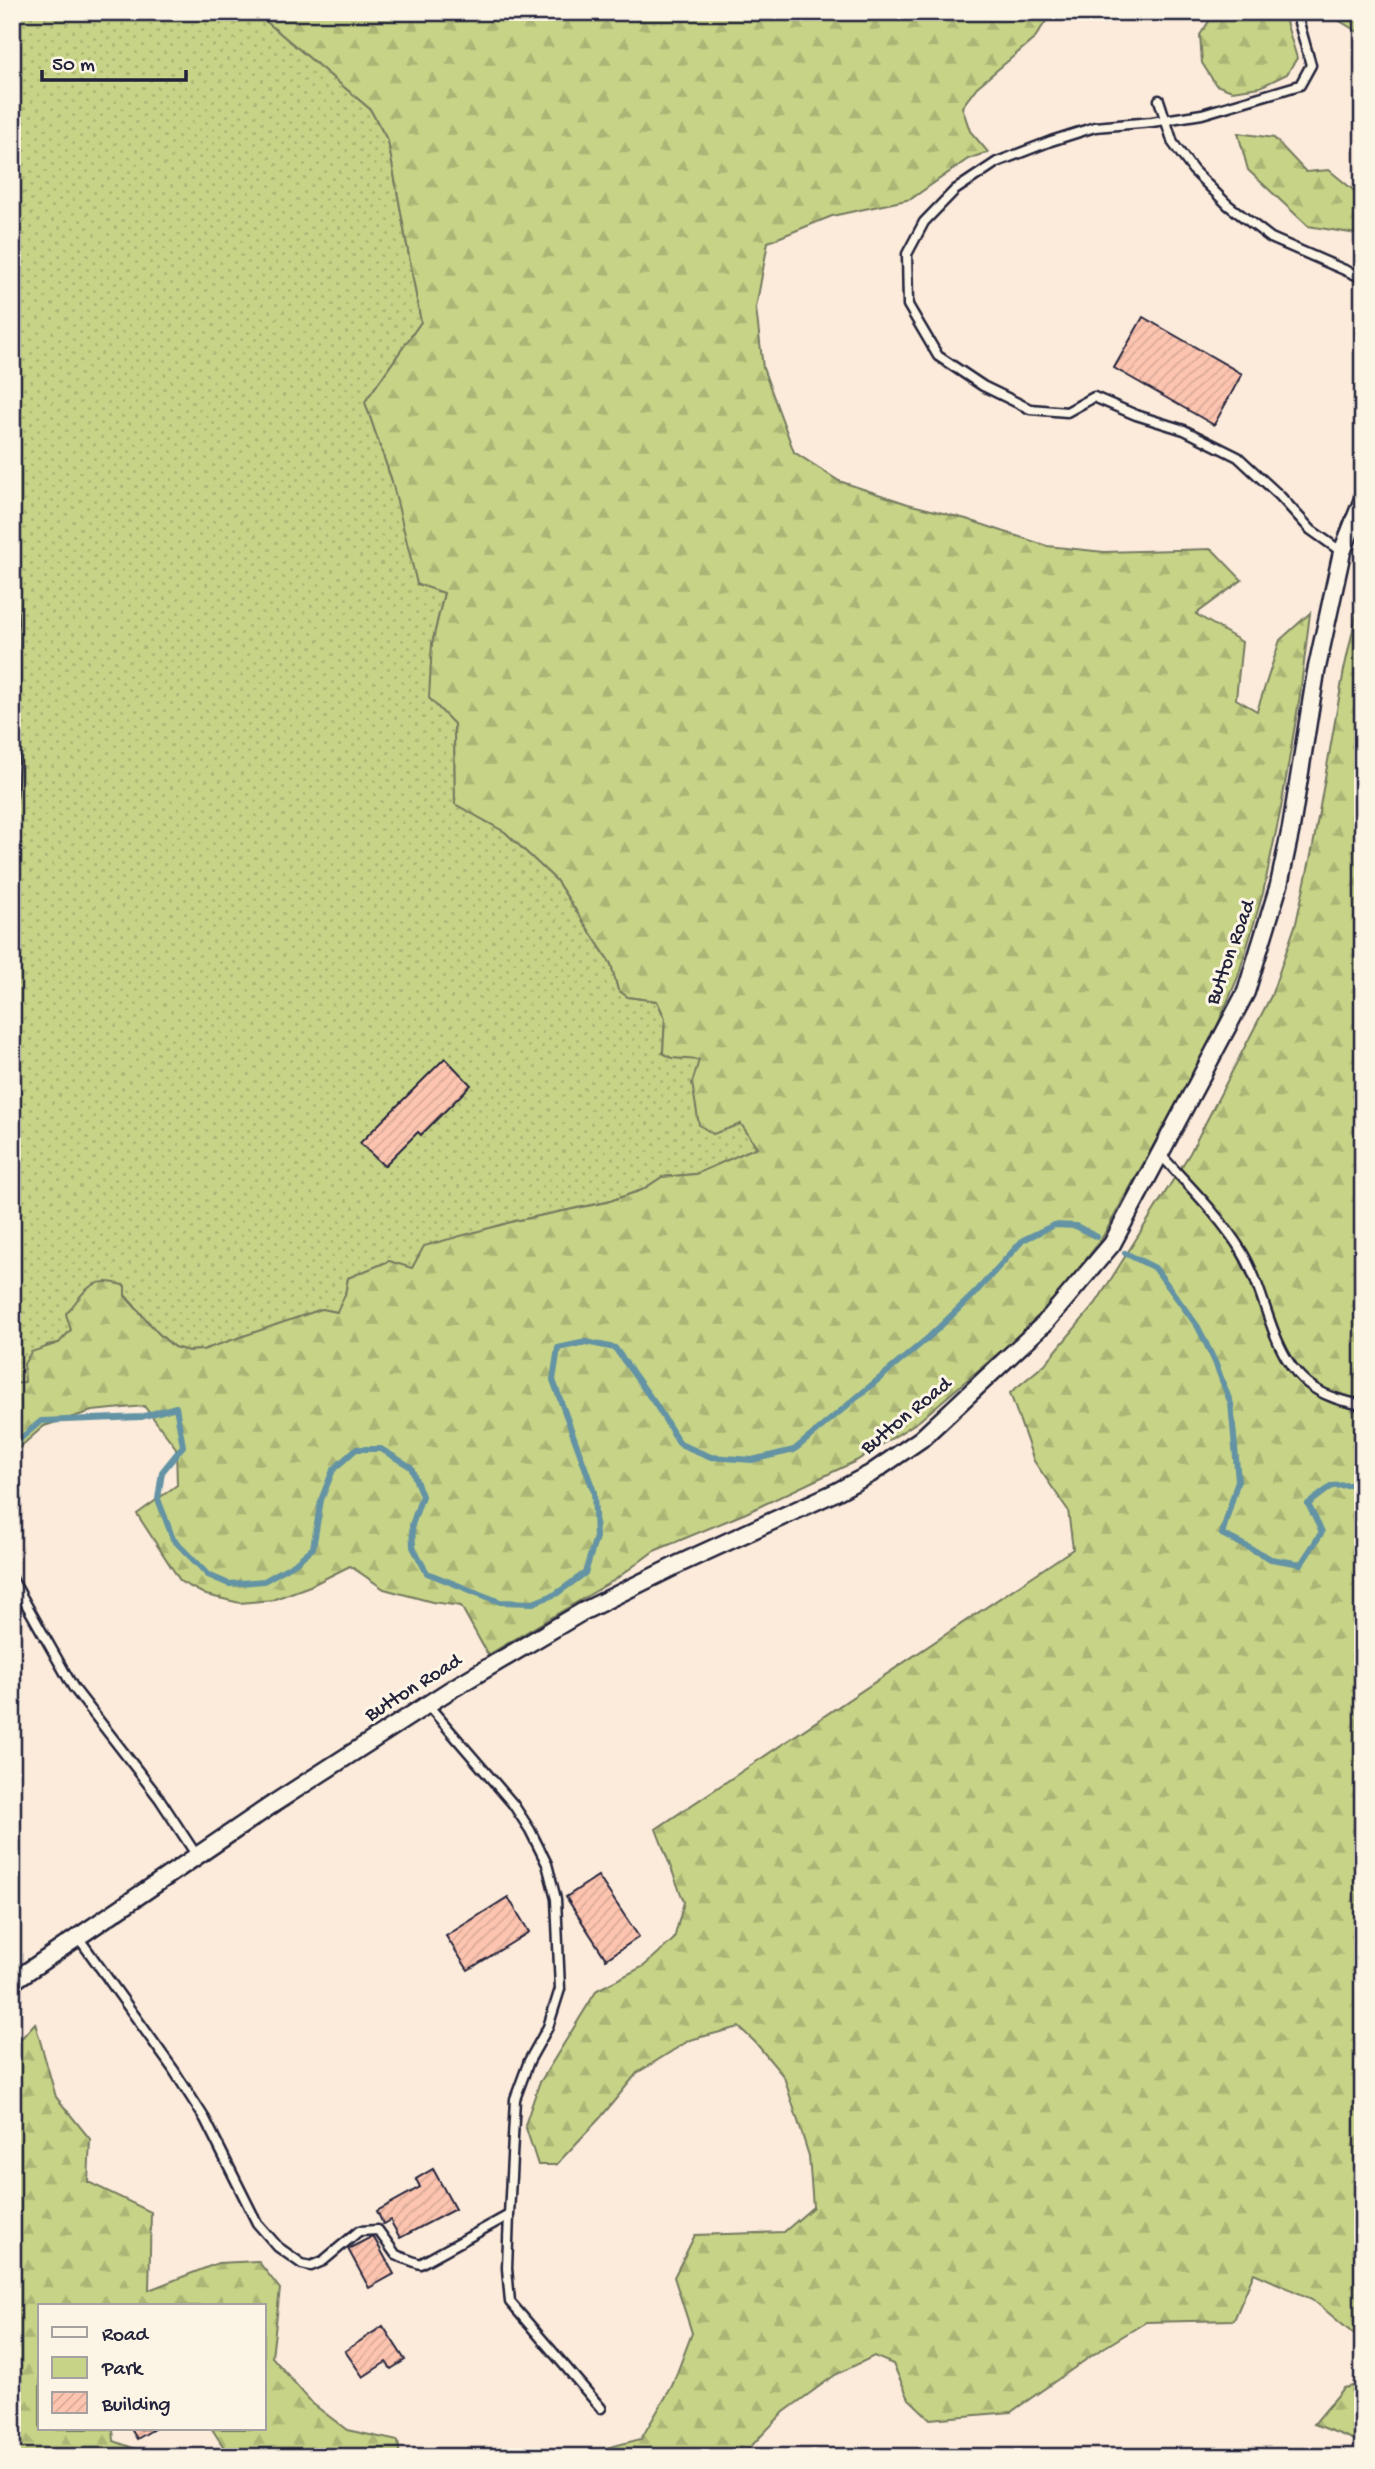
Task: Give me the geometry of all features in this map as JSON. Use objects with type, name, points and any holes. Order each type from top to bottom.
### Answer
[{"type":"street","name":"Button Road","points":[[12,1982],[427,1704],[582,1612],[870,1474],[921,1439],[1045,1323],[1112,1244],[1246,992],[1279,885],[1316,672],[1342,552],[1363,499]]},
{"type":"lane","points":[[1296,12],[1311,65],[1300,85],[1202,114],[1095,127],[997,162],[955,190],[924,222],[907,254],[908,304],[938,356],[983,386],[1030,409],[1067,412],[1094,397],[1136,415],[1184,430],[1237,457],[1280,496],[1311,530],[1342,552]]},
{"type":"lane","points":[[1159,100],[1173,144],[1193,170],[1227,205],[1270,237],[1363,278]]},
{"type":"lane","points":[[12,601],[15,729],[12,796]]},
{"type":"lane","points":[[1160,1154],[1241,1250],[1257,1279],[1277,1341],[1290,1367],[1306,1383],[1331,1397],[1363,1405]]},
{"type":"lane","points":[[12,1579],[74,1687],[115,1744],[159,1798],[197,1856]]},
{"type":"lane","points":[[427,1704],[513,1804],[547,1864],[555,1899],[560,1989],[548,2027],[529,2061],[515,2099],[509,2215],[510,2302],[601,2407]]},
{"type":"lane","points":[[78,1937],[128,2003],[205,2119],[257,2223],[278,2246],[302,2264],[311,2266],[323,2262],[359,2231],[378,2230],[396,2255],[420,2264],[509,2215]]},
{"type":"green space","points":[[12,12],[255,12],[370,109],[388,141],[421,322],[365,402],[392,481],[444,593],[432,644],[454,724],[455,804],[505,832],[556,880],[611,964],[618,990],[628,997],[657,1001],[665,1018],[663,1053],[672,1058],[699,1059],[713,1134],[741,1123],[757,1148],[696,1174],[662,1177],[642,1190],[607,1202],[515,1221],[477,1233],[412,1269],[389,1261],[348,1278],[345,1295],[337,1312],[322,1309],[203,1350],[188,1351],[174,1347],[125,1295],[124,1286],[67,1313],[71,1330],[59,1343],[47,1345],[25,1382],[12,1385]]},
{"type":"green space","points":[[255,12],[1052,12],[1034,39],[977,87],[962,107],[970,131],[988,152],[968,159],[911,199],[832,216],[768,242],[756,308],[763,368],[794,452],[839,481],[1047,546],[1104,552],[1212,549],[1242,580],[1196,614],[1242,642],[1236,699],[1257,711],[1280,640],[1310,613],[1300,695],[1281,808],[1263,893],[1238,977],[1210,1043],[1101,1240],[1042,1316],[919,1421],[856,1461],[746,1513],[654,1551],[616,1579],[488,1655],[461,1606],[432,1602],[384,1589],[350,1566],[310,1586],[272,1600],[240,1603],[206,1595],[181,1582],[137,1514],[177,1485],[176,1448],[144,1406],[92,1411],[44,1426],[12,1454],[12,1385],[25,1382],[24,1364],[31,1352],[59,1343],[71,1330],[66,1314],[85,1291],[97,1283],[125,1286],[125,1296],[174,1347],[188,1351],[203,1350],[322,1309],[337,1312],[345,1295],[348,1278],[389,1261],[412,1268],[424,1246],[515,1221],[607,1202],[642,1190],[662,1177],[696,1174],[757,1147],[741,1124],[713,1134],[699,1125],[692,1083],[699,1060],[672,1058],[663,1053],[665,1018],[657,1001],[628,997],[618,990],[611,964],[556,880],[505,832],[455,804],[454,724],[429,698],[432,644],[444,593],[417,584],[392,481],[365,402],[421,322],[388,141],[370,109]]},
{"type":"green space","points":[[1215,12],[1283,12],[1297,58],[1287,74],[1260,87],[1232,91],[1216,85],[1202,63],[1200,35]]},
{"type":"green space","points":[[1325,12],[1363,12],[1363,35]]},
{"type":"green space","points":[[1238,133],[1274,138],[1306,172],[1329,170],[1363,198],[1363,235],[1308,226],[1248,170]]},
{"type":"green space","points":[[1363,585],[1363,2342],[1312,2299],[1254,2273],[1234,2320],[1146,2322],[1097,2352],[1011,2412],[930,2419],[909,2399],[893,2364],[874,2356],[835,2375],[784,2412],[741,2457],[585,2457],[591,2452],[641,2439],[672,2386],[692,2333],[674,2277],[695,2235],[784,2232],[813,2207],[809,2156],[784,2077],[739,2027],[690,2040],[637,2073],[556,2165],[538,2165],[525,2125],[539,2084],[597,1990],[644,1966],[674,1939],[684,1902],[656,1829],[1073,1549],[1068,1510],[1034,1461],[1010,1393],[1045,1364],[1096,1303],[1190,1153],[1271,996],[1296,923],[1313,846],[1344,670]]},
{"type":"green space","points":[[35,2023],[56,2097],[90,2139],[88,2182],[151,2212],[149,2290],[218,2263],[258,2261],[280,2289],[272,2357],[313,2404],[347,2430],[398,2441],[400,2457],[230,2457],[213,2430],[266,2430],[266,2304],[38,2304],[38,2430],[113,2430],[114,2441],[152,2455],[12,2457],[12,2049]]},
{"type":"green space","points":[[1363,2384],[1363,2443],[1314,2424],[1344,2388]]},
{"type":"building","points":[[1143,317],[1242,374],[1214,425],[1114,368]]},
{"type":"building","points":[[445,1058],[471,1085],[421,1135],[418,1132],[384,1166],[360,1143]]},
{"type":"building","points":[[598,1876],[639,1937],[606,1959],[566,1897]]},
{"type":"building","points":[[508,1897],[529,1932],[468,1970],[446,1936]]},
{"type":"building","points":[[433,2169],[455,2209],[400,2238],[390,2220],[383,2224],[377,2211],[420,2187],[416,2179]]},
{"type":"building","points":[[373,2236],[394,2274],[369,2288],[348,2249]]},
{"type":"building","points":[[383,2326],[405,2360],[391,2369],[386,2362],[363,2377],[345,2351]]},
{"type":"building","points":[[132,2430],[152,2430],[137,2439]]},
{"type":"waterway","points":[[12,1446],[41,1421],[141,1417],[176,1407],[183,1446],[162,1472],[158,1499],[173,1539],[208,1575],[229,1584],[264,1581],[294,1564],[313,1548],[321,1500],[333,1470],[356,1449],[381,1449],[411,1467],[422,1496],[412,1525],[413,1547],[427,1573],[500,1602],[533,1603],[556,1594],[585,1573],[596,1537],[594,1492],[553,1380],[558,1348],[586,1342],[615,1348],[680,1444],[711,1457],[752,1460],[794,1450],[929,1337],[975,1293],[1023,1240],[1054,1225],[1076,1226],[1097,1237]]},
{"type":"waterway","points":[[1125,1253],[1155,1268],[1198,1327],[1231,1404],[1238,1480],[1222,1534],[1271,1559],[1301,1564],[1322,1532],[1308,1504],[1332,1486],[1363,1484]]}]
